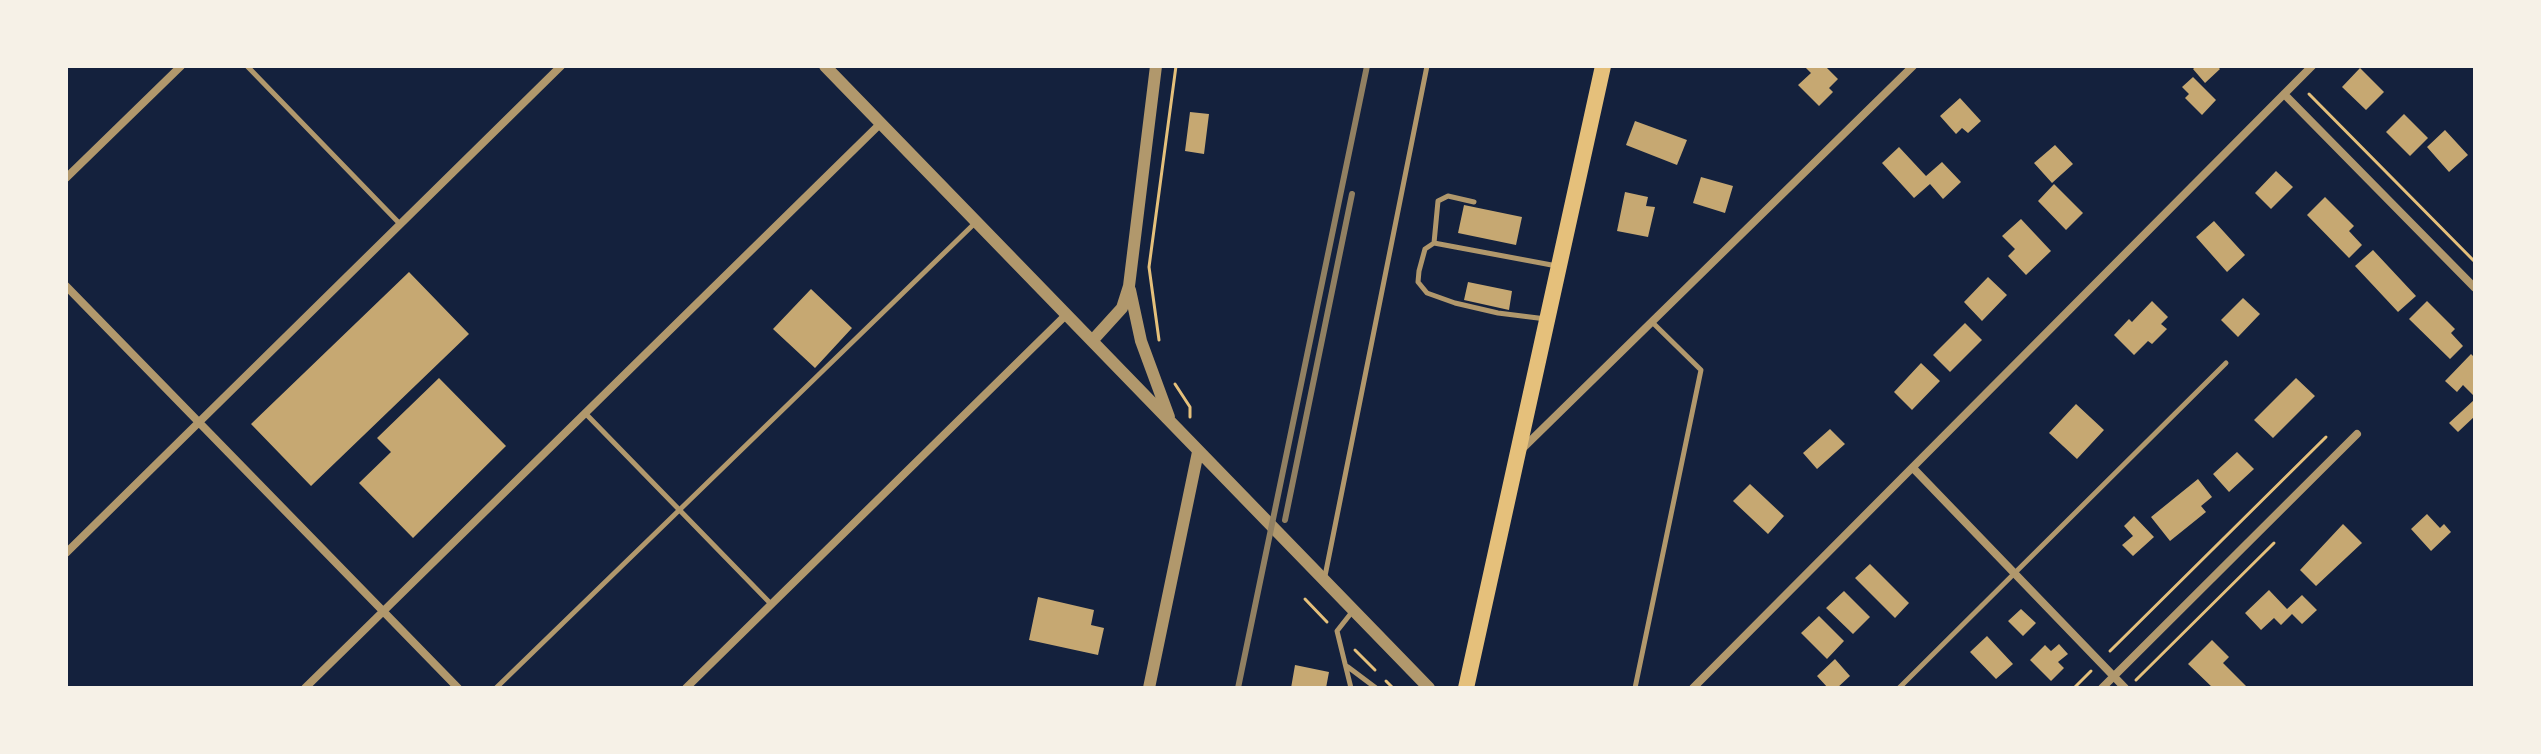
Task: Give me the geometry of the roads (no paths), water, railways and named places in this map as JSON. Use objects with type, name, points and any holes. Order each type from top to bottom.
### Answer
[{"type":"main road","points":[[1466,688],[1602,66]]},
{"type":"street","points":[[66,178],[181,66]]},
{"type":"street","points":[[66,553],[561,66]]},
{"type":"street","points":[[825,66],[1429,688]]},
{"type":"street","points":[[1092,341],[1122,308],[1129,286],[1156,66]]},
{"type":"street","points":[[1515,456],[1913,66]]},
{"type":"street","points":[[1693,688],[2312,66]]},
{"type":"street","points":[[2284,94],[2475,288]]},
{"type":"street","points":[[305,688],[881,123]]},
{"type":"street","points":[[66,286],[458,688]]},
{"type":"street","points":[[1129,286],[1141,341],[1171,424]]},
{"type":"street","points":[[686,688],[1066,315]]},
{"type":"street","points":[[2102,688],[2357,434]]},
{"type":"street","points":[[1149,688],[1198,452]]},
{"type":"street","points":[[1913,468],[2127,688]]},
{"type":"lane","points":[[247,66],[400,224]]},
{"type":"lane","points":[[1324,580],[1427,66]]},
{"type":"lane","points":[[1434,243],[1438,201],[1448,196],[1474,202]]},
{"type":"lane","points":[[496,688],[976,222]]},
{"type":"lane","points":[[1546,319],[1498,313],[1427,293],[1418,282],[1419,271],[1425,249],[1434,243],[1558,267]]},
{"type":"lane","points":[[1635,688],[1701,370],[1652,322]]},
{"type":"lane","points":[[1899,688],[2226,363]]},
{"type":"lane","points":[[585,413],[771,604]]},
{"type":"lane","points":[[1351,688],[1337,631],[1353,611]]},
{"type":"lane","points":[[1346,666],[1376,688]]},
{"type":"railway","points":[[1238,688],[1367,66]]},
{"type":"railway","points":[[1285,520],[1352,194]]}]
